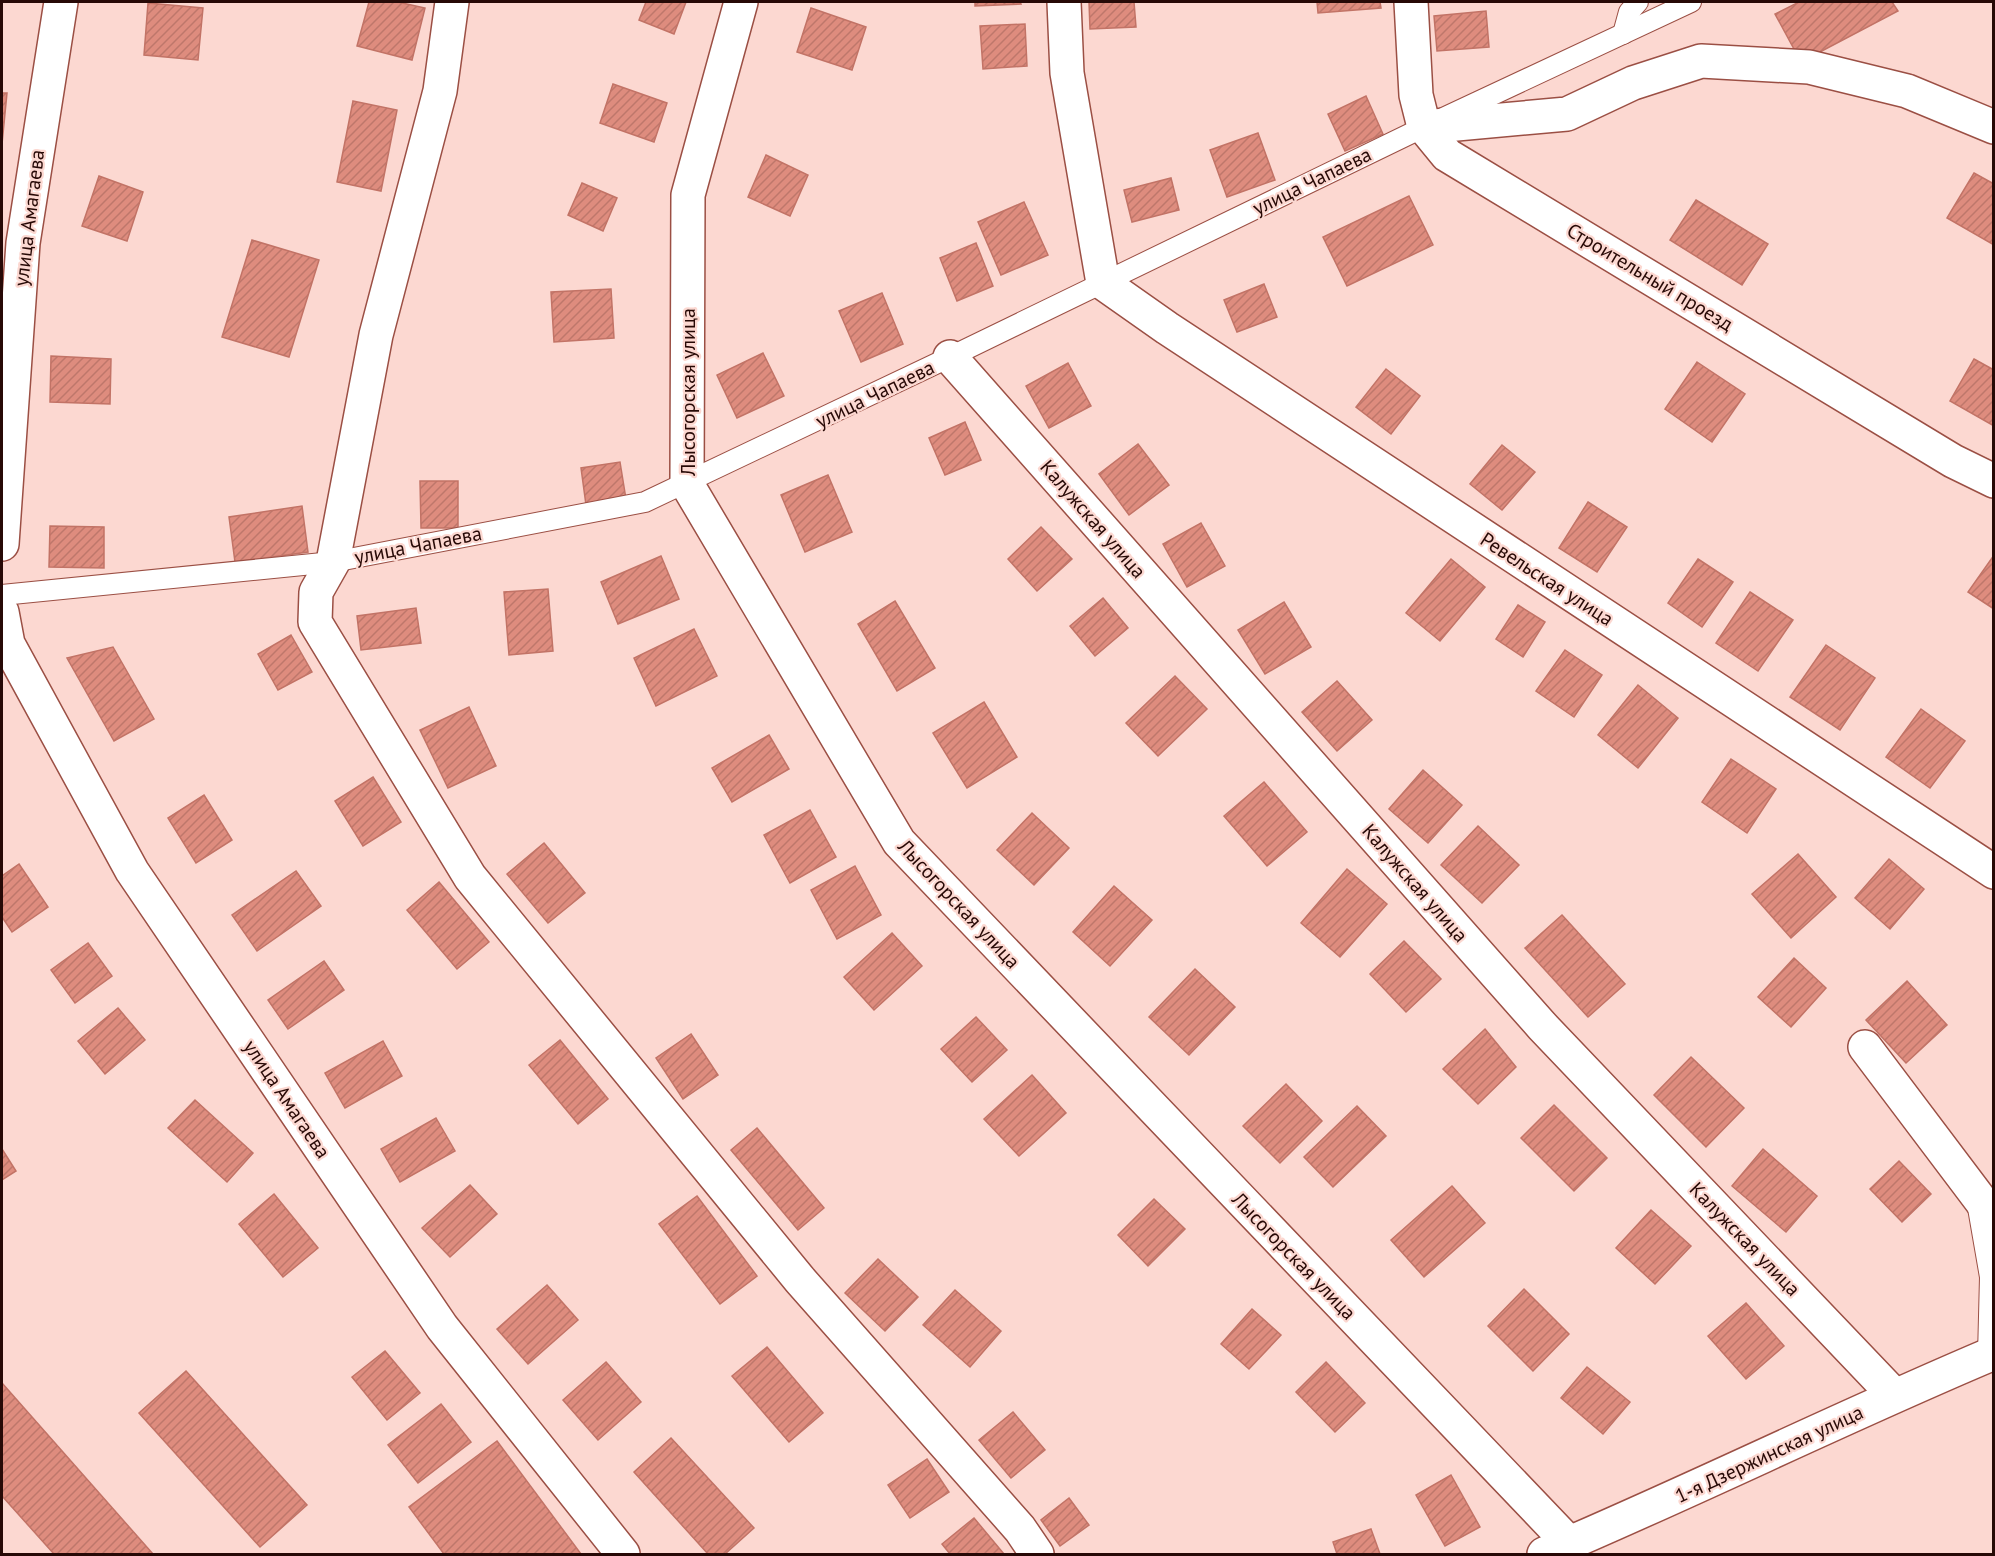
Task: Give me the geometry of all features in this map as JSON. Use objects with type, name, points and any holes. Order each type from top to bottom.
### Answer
[{"type":"street","name":"улица Амагаева","points":[[2,544],[23,243],[61,2]]},
{"type":"street","points":[[452,2],[440,91],[376,335],[333,562],[316,592],[315,622],[470,877],[800,1280],[1020,1529],[1037,1554]]},
{"type":"street","name":"Лысогорская улица","points":[[741,2],[688,195],[687,484],[899,842],[1557,1549]]},
{"type":"street","points":[[1064,2],[1067,73],[1103,283]]},
{"type":"street","name":"Строительный проезд","points":[[1411,2],[1416,95],[1424,126],[1447,154],[1953,461],[1994,481]]},
{"type":"street","points":[[1424,126],[1567,114],[1633,83],[1701,61],[1809,67],[1907,91],[1994,127]]},
{"type":"street","name":"Ревельская улица","points":[[1103,283],[1176,335],[1994,872]]},
{"type":"street","name":"Калужская улица","points":[[950,357],[1542,1026],[1894,1395]]},
{"type":"street","name":"улица Амагаева","points":[[2,612],[8,644],[139,881],[442,1327],[623,1554]]},
{"type":"street","points":[[1865,1047],[1984,1205]]},
{"type":"street","name":"1-я Дзержинская улица","points":[[1557,1549],[1667,1502],[1894,1395],[1991,1354]]},
{"type":"lane","points":[[1623,34],[1629,12],[1638,2]]},
{"type":"lane","name":"улица Чапаева","points":[[2,595],[333,562],[645,502],[687,484],[1424,126],[1691,2]]},
{"type":"lane","points":[[1984,1205],[1990,1277],[1991,1354]]},
{"type":"building","points":[[369,2],[398,2],[425,8],[412,60],[357,46]]},
{"type":"building","points":[[646,2],[686,2],[674,34],[639,20]]},
{"type":"building","points":[[975,2],[1020,2],[1021,4],[975,6]]},
{"type":"building","points":[[1089,2],[1134,2],[1136,27],[1090,29]]},
{"type":"building","points":[[1317,2],[1380,2],[1381,8],[1318,13]]},
{"type":"building","points":[[1799,2],[1892,2],[1898,11],[1801,62],[1775,14]]},
{"type":"building","points":[[148,3],[203,8],[198,60],[144,55]]},
{"type":"building","points":[[811,8],[866,27],[852,70],[797,52]]},
{"type":"building","points":[[1486,11],[1489,47],[1437,51],[1434,16]]},
{"type":"building","points":[[1025,24],[1027,66],[983,69],[980,26]]},
{"type":"building","points":[[613,84],[667,103],[654,142],[600,123]]},
{"type":"building","points":[[2,93],[7,93],[2,144]]},
{"type":"building","points":[[1366,96],[1383,134],[1345,151],[1328,114]]},
{"type":"building","points":[[353,101],[397,110],[381,191],[337,182]]},
{"type":"building","points":[[1258,133],[1275,180],[1227,197],[1210,150]]},
{"type":"building","points":[[766,155],[808,175],[790,216],[748,197]]},
{"type":"building","points":[[1974,173],[1994,184],[1994,245],[1947,218]]},
{"type":"building","points":[[99,176],[143,192],[127,241],[82,226]]},
{"type":"building","points":[[1171,178],[1179,210],[1132,222],[1124,190]]},
{"type":"building","points":[[582,183],[617,198],[603,231],[568,215]]},
{"type":"building","points":[[1409,196],[1433,245],[1347,286],[1323,237]]},
{"type":"building","points":[[1696,200],[1768,244],[1742,285],[1670,240]]},
{"type":"building","points":[[1024,202],[1048,255],[1001,275],[978,222]]},
{"type":"building","points":[[252,240],[319,260],[289,357],[222,337]]},
{"type":"building","points":[[976,243],[993,286],[957,301],[940,258]]},
{"type":"building","points":[[1264,284],[1277,317],[1237,332],[1224,300]]},
{"type":"building","points":[[611,289],[614,338],[554,342],[551,292]]},
{"type":"building","points":[[882,293],[903,344],[861,362],[839,311]]},
{"type":"building","points":[[763,353],[784,396],[737,418],[717,375]]},
{"type":"building","points":[[51,356],[111,359],[110,404],[50,402]]},
{"type":"building","points":[[1974,359],[1994,370],[1994,426],[1950,401]]},
{"type":"building","points":[[1697,362],[1745,394],[1712,442],[1665,409]]},
{"type":"building","points":[[1068,363],[1091,406],[1049,428],[1026,386]]},
{"type":"building","points":[[1386,369],[1420,396],[1391,434],[1356,407]]},
{"type":"building","points":[[965,422],[981,460],[945,475],[929,438]]},
{"type":"building","points":[[1138,444],[1169,485],[1129,515],[1099,474]]},
{"type":"building","points":[[1502,445],[1535,472],[1502,510],[1470,484]]},
{"type":"building","points":[[620,462],[626,499],[586,505],[581,468]]},
{"type":"building","points":[[828,475],[852,532],[805,552],[781,495]]},
{"type":"building","points":[[420,481],[458,481],[458,528],[421,528]]},
{"type":"building","points":[[1588,502],[1627,527],[1597,572],[1559,548]]},
{"type":"building","points":[[302,506],[308,552],[235,562],[229,517]]},
{"type":"building","points":[[1201,523],[1225,566],[1187,587],[1163,544]]},
{"type":"building","points":[[50,526],[104,527],[104,568],[49,567]]},
{"type":"building","points":[[1041,527],[1072,559],[1037,591],[1008,559]]},
{"type":"building","points":[[1994,555],[1994,609],[1968,592]]},
{"type":"building","points":[[661,556],[679,599],[618,624],[601,582]]},
{"type":"building","points":[[1451,559],[1485,587],[1440,641],[1406,613]]},
{"type":"building","points":[[1698,559],[1733,582],[1702,627],[1668,603]]},
{"type":"building","points":[[548,589],[553,651],[509,655],[504,592]]},
{"type":"building","points":[[1750,592],[1793,620],[1758,671],[1716,643]]},
{"type":"building","points":[[1103,598],[1128,628],[1095,656],[1070,626]]},
{"type":"building","points":[[895,601],[935,668],[897,691],[858,624]]},
{"type":"building","points":[[1284,602],[1311,647],[1265,674],[1238,630]]},
{"type":"building","points":[[1518,605],[1545,622],[1523,657],[1496,639]]},
{"type":"building","points":[[416,608],[421,643],[361,650],[357,616]]},
{"type":"building","points":[[694,629],[717,676],[656,706],[634,658]]},
{"type":"building","points":[[291,635],[312,672],[278,690],[258,654]]},
{"type":"building","points":[[1826,645],[1875,678],[1840,730],[1790,697]]},
{"type":"building","points":[[113,647],[154,719],[114,741],[67,658]]},
{"type":"building","points":[[1565,650],[1602,675],[1574,717],[1536,691]]},
{"type":"building","points":[[1175,676],[1207,709],[1158,756],[1126,723]]},
{"type":"building","points":[[1337,681],[1372,720],[1337,751],[1302,712]]},
{"type":"building","points":[[1638,685],[1678,718],[1638,768],[1598,735]]},
{"type":"building","points":[[984,702],[1017,757],[967,788],[933,733]]},
{"type":"building","points":[[469,707],[496,766],[448,788],[420,730]]},
{"type":"building","points":[[1921,709],[1965,741],[1930,788],[1886,757]]},
{"type":"building","points":[[769,735],[789,769],[732,802],[712,768]]},
{"type":"building","points":[[1731,759],[1776,789],[1747,833],[1702,802]]},
{"type":"building","points":[[1423,770],[1462,805],[1428,843],[1389,809]]},
{"type":"building","points":[[373,777],[401,822],[363,846],[335,801]]},
{"type":"building","points":[[1264,782],[1307,832],[1267,866],[1224,816]]},
{"type":"building","points":[[204,795],[232,840],[196,863],[168,818]]},
{"type":"building","points":[[810,810],[836,857],[790,883],[764,835]]},
{"type":"building","points":[[1032,813],[1069,848],[1034,885],[997,850]]},
{"type":"building","points":[[1478,826],[1519,865],[1482,903],[1441,865]]},
{"type":"building","points":[[544,843],[585,893],[548,923],[507,874]]},
{"type":"building","points":[[1798,854],[1836,897],[1791,938],[1752,894]]},
{"type":"building","points":[[1889,859],[1924,889],[1890,929],[1855,898]]},
{"type":"building","points":[[19,864],[48,907],[12,932],[2,917],[2,876]]},
{"type":"building","points":[[855,866],[881,915],[837,939],[811,890]]},
{"type":"building","points":[[1347,869],[1387,904],[1340,957],[1301,923]]},
{"type":"building","points":[[296,871],[321,906],[257,951],[232,915]]},
{"type":"building","points":[[439,882],[489,942],[457,969],[407,910]]},
{"type":"building","points":[[1114,886],[1152,920],[1110,966],[1073,932]]},
{"type":"building","points":[[1562,915],[1625,984],[1588,1017],[1525,948]]},
{"type":"building","points":[[892,933],[922,966],[874,1010],[844,977]]},
{"type":"building","points":[[1404,941],[1441,979],[1406,1012],[1370,974]]},
{"type":"building","points":[[88,943],[112,976],[75,1003],[51,970]]},
{"type":"building","points":[[1794,958],[1826,988],[1791,1027],[1758,997]]},
{"type":"building","points":[[324,961],[344,990],[288,1029],[268,1000]]},
{"type":"building","points":[[1195,969],[1235,1007],[1189,1055],[1149,1017]]},
{"type":"building","points":[[1907,981],[1947,1025],[1906,1063],[1866,1020]]},
{"type":"building","points":[[118,1008],[145,1040],[105,1074],[78,1041]]},
{"type":"building","points":[[976,1017],[1007,1050],[972,1082],[941,1049]]},
{"type":"building","points":[[1485,1029],[1516,1067],[1478,1104],[1443,1069]]},
{"type":"building","points":[[691,1034],[718,1075],[683,1099],[656,1058]]},
{"type":"building","points":[[560,1040],[608,1099],[578,1124],[529,1065]]},
{"type":"building","points":[[383,1041],[402,1076],[345,1108],[325,1073]]},
{"type":"building","points":[[1691,1057],[1744,1108],[1706,1147],[1654,1095]]},
{"type":"building","points":[[1032,1075],[1066,1113],[1019,1156],[984,1119]]},
{"type":"building","points":[[1286,1084],[1322,1121],[1280,1163],[1243,1126]]},
{"type":"building","points":[[195,1100],[253,1153],[227,1182],[168,1128]]},
{"type":"building","points":[[1554,1105],[1607,1158],[1574,1191],[1521,1138]]},
{"type":"building","points":[[1357,1106],[1386,1136],[1333,1187],[1304,1157]]},
{"type":"building","points":[[436,1118],[455,1151],[400,1182],[381,1149]]},
{"type":"building","points":[[757,1128],[824,1208],[798,1230],[731,1150]]},
{"type":"building","points":[[2,1149],[16,1171],[2,1180]]},
{"type":"building","points":[[1763,1149],[1817,1196],[1786,1232],[1732,1186]]},
{"type":"building","points":[[1899,1161],[1931,1194],[1902,1222],[1870,1189]]},
{"type":"building","points":[[470,1185],[497,1214],[450,1257],[422,1228]]},
{"type":"building","points":[[1452,1186],[1485,1223],[1424,1277],[1391,1240]]},
{"type":"building","points":[[274,1194],[318,1248],[283,1277],[239,1224]]},
{"type":"building","points":[[697,1196],[757,1276],[720,1304],[659,1224]]},
{"type":"building","points":[[1154,1199],[1185,1229],[1148,1266],[1118,1235]]},
{"type":"building","points":[[1651,1210],[1691,1246],[1655,1284],[1616,1248]]},
{"type":"building","points":[[878,1259],[918,1297],[885,1331],[845,1293]]},
{"type":"building","points":[[547,1285],[578,1320],[528,1364],[497,1329]]},
{"type":"building","points":[[1524,1289],[1569,1334],[1533,1371],[1488,1326]]},
{"type":"building","points":[[955,1290],[1001,1331],[970,1367],[923,1325]]},
{"type":"building","points":[[1746,1303],[1784,1346],[1746,1379],[1708,1336]]},
{"type":"building","points":[[1252,1309],[1281,1335],[1249,1369],[1221,1344]]},
{"type":"building","points":[[767,1347],[823,1413],[789,1442],[732,1376]]},
{"type":"building","points":[[385,1351],[420,1393],[387,1420],[352,1377]]},
{"type":"building","points":[[606,1362],[641,1402],[598,1440],[563,1400]]},
{"type":"building","points":[[1326,1362],[1365,1403],[1335,1432],[1296,1392]]},
{"type":"building","points":[[1587,1367],[1630,1402],[1603,1434],[1561,1398]]},
{"type":"building","points":[[186,1371],[307,1505],[260,1547],[139,1413]]},
{"type":"building","points":[[2,1383],[153,1554],[54,1554],[2,1496]]},
{"type":"building","points":[[441,1404],[471,1442],[418,1483],[388,1445]]},
{"type":"building","points":[[1013,1412],[1045,1450],[1011,1478],[979,1440]]},
{"type":"building","points":[[671,1438],[754,1528],[725,1554],[708,1554],[634,1472]]},
{"type":"building","points":[[497,1441],[581,1554],[444,1554],[409,1507]]},
{"type":"building","points":[[927,1459],[949,1492],[910,1518],[888,1485]]},
{"type":"building","points":[[1451,1475],[1480,1527],[1445,1546],[1416,1495]]},
{"type":"building","points":[[1069,1498],[1089,1525],[1060,1546],[1041,1520]]},
{"type":"building","points":[[974,1518],[1004,1554],[950,1554],[942,1544]]},
{"type":"building","points":[[1371,1529],[1380,1554],[1337,1554],[1333,1542]]}]
